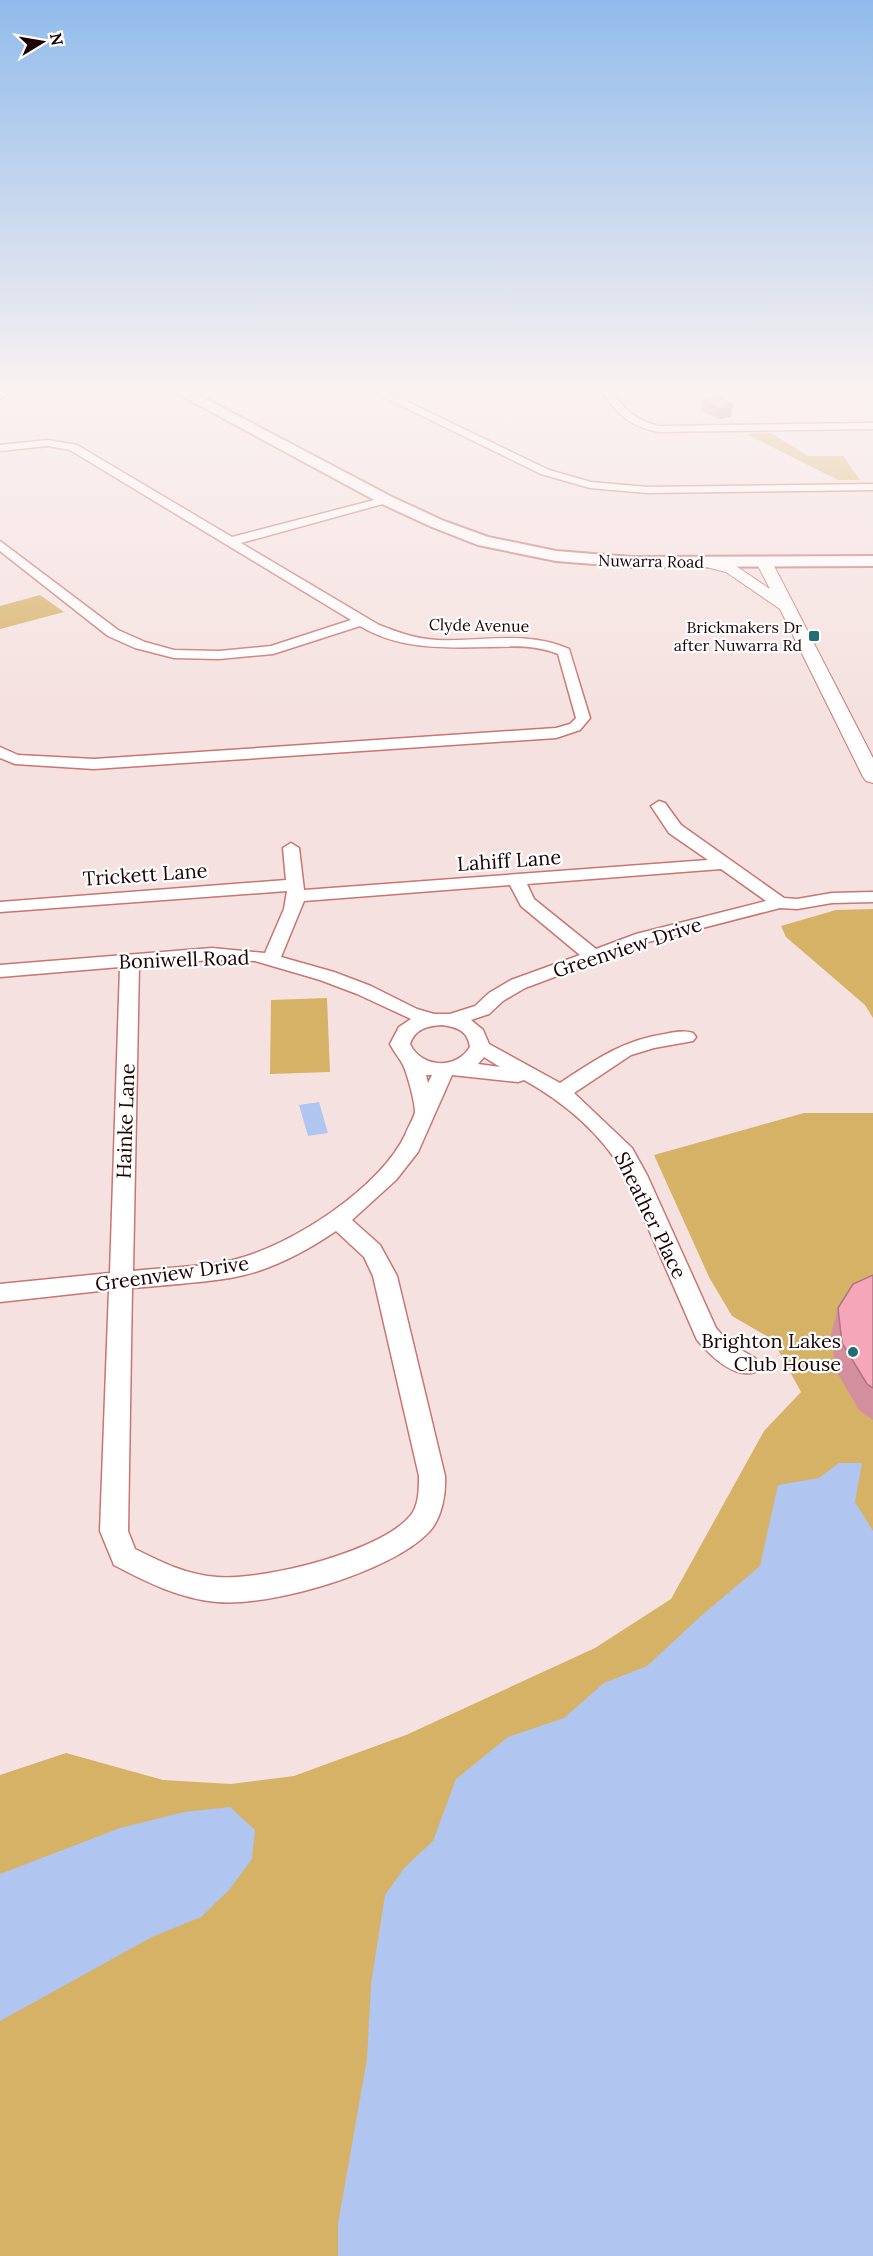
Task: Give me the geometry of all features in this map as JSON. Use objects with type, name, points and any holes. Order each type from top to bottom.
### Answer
[{"type":"main road","name":"Nuwarra Road","points":[[377,495],[447,528],[484,541],[519,549],[596,560],[873,561]]},
{"type":"street","name":"Clyde Avenue","points":[[0,752],[15,759],[94,764],[556,733],[571,730],[579,725],[583,717],[564,652],[545,644],[436,644],[400,638],[361,621],[154,495]]},
{"type":"street","points":[[233,542],[386,500]]},
{"type":"street","points":[[0,545],[112,633],[140,645],[174,654],[219,655],[273,650],[361,621]]},
{"type":"street","points":[[707,562],[731,569],[786,607]]},
{"type":"street","points":[[764,562],[873,777]]},
{"type":"street","points":[[659,806],[675,829],[780,903]]},
{"type":"street","points":[[271,959],[293,909],[295,890],[291,848]]},
{"type":"street","name":"Lahiff Lane","points":[[295,890],[517,881],[725,864]]},
{"type":"street","points":[[517,881],[527,903],[593,956]]},
{"type":"street","name":"Greenview Drive","points":[[452,1020],[482,1010],[496,997],[518,984],[642,938],[692,923],[780,903],[804,890],[873,884]]},
{"type":"street","name":"Trickett Lane","points":[[0,907],[295,890]]},
{"type":"street","name":"Greenview Drive","points":[[780,903],[797,904],[832,898],[873,897]]},
{"type":"street","name":"Boniwell Road","points":[[0,971],[212,954],[271,959],[327,976],[431,1020]]},
{"type":"street","name":"Hainke Lane","points":[[130,959],[114,1531],[124,1557],[152,1571],[183,1582],[218,1590],[249,1590],[282,1584],[351,1562],[393,1545],[422,1521],[433,1486],[380,1260],[367,1243],[337,1220]]},
{"type":"street","name":"Boniwell Road","points":[[363,990],[387,1015],[401,1038]]},
{"type":"street","points":[[478,1040],[462,1023],[452,1020],[431,1020],[412,1026],[401,1038],[401,1052],[413,1063],[422,1067],[450,1069],[473,1060],[478,1040],[482,1010]]},
{"type":"street","points":[[561,1092],[624,1051],[651,1042],[686,1037]]},
{"type":"street","name":"Sheather Place","points":[[478,1040],[561,1092],[621,1148],[636,1175],[706,1333],[720,1350],[746,1365]]},
{"type":"street","points":[[413,1063],[425,1112]]},
{"type":"street","name":"Greenview Drive","points":[[0,1293],[232,1269],[279,1254],[337,1220],[388,1175],[410,1147],[425,1112],[450,1069]]},
{"type":"street","name":"Sheather Place","points":[[450,1069],[504,1071],[537,1079]]},
{"type":"shaded area","points":[[40,595],[64,612],[0,629],[0,606]]},
{"type":"shaded area","points":[[873,909],[873,1018],[865,1005],[786,937],[781,926],[836,910]]},
{"type":"shaded area","points":[[327,998],[330,1072],[270,1074],[271,1000]]},
{"type":"shaded area","points":[[804,1113],[873,1113],[873,2256],[0,2256],[0,1775],[66,1753],[163,1780],[231,1784],[294,1776],[406,1735],[595,1648],[671,1599],[764,1431],[801,1392],[772,1339],[732,1316],[709,1277],[654,1155]]},
{"type":"water","points":[[319,1102],[328,1133],[308,1136],[299,1105]]},
{"type":"water","points":[[839,1463],[862,1463],[855,1502],[873,1531],[873,2256],[338,2256],[338,2224],[367,2059],[371,1984],[385,1895],[405,1867],[433,1841],[456,1779],[508,1737],[564,1718],[604,1683],[647,1666],[760,1566],[778,1485],[819,1478]]},
{"type":"water","points":[[230,1807],[255,1830],[252,1859],[229,1890],[201,1917],[152,1937],[0,2021],[0,1874],[120,1828],[184,1812]]},
{"type":"building","points":[[873,1275],[873,1388],[867,1384],[842,1343],[838,1308],[853,1284]]},
{"type":"place","name":"Brickmakers Dr after Nuwarra Rd","points":[[814,636]]},
{"type":"place","name":"Brighton Lakes Club House","points":[[853,1352]]}]
